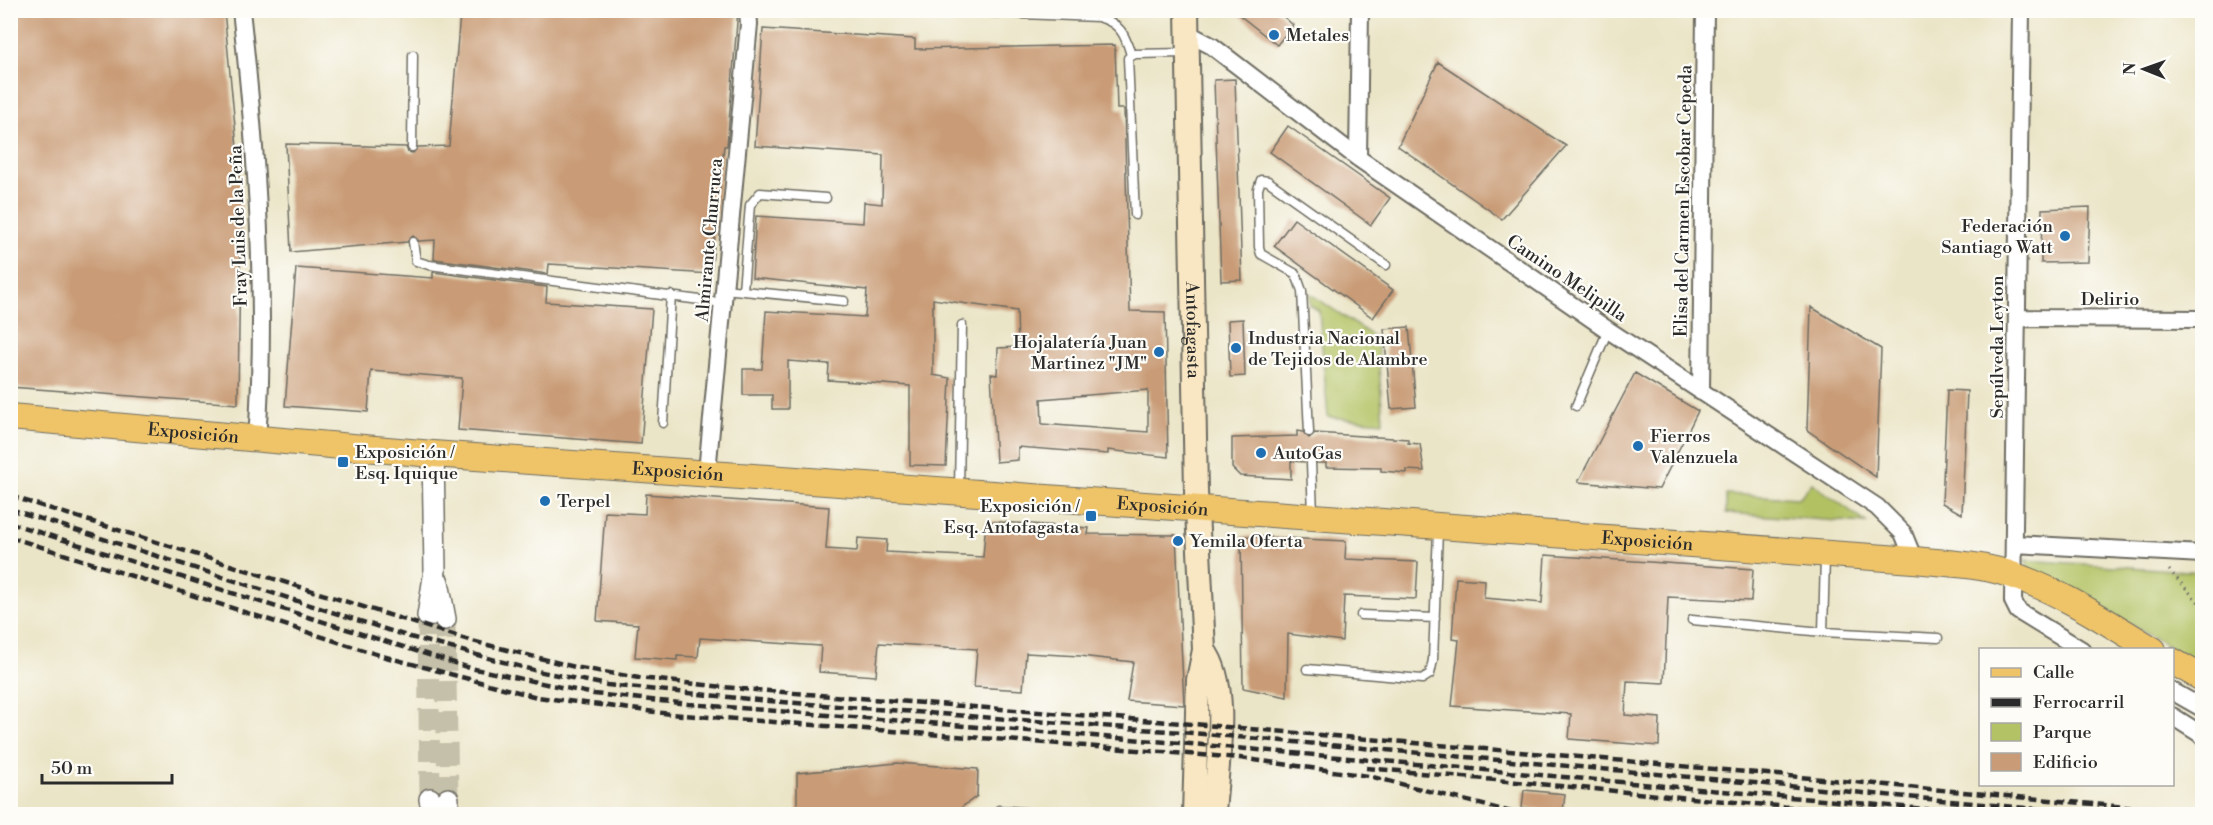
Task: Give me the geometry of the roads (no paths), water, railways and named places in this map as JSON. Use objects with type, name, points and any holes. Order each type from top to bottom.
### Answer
[{"type":"main road","name":"Antofagasta","points":[[1187,32],[1197,510],[1204,650],[1198,680],[1194,814]]},
{"type":"main road","name":"Exposición","points":[[10,417],[433,454],[1914,560],[1978,568],[2015,577],[2109,624],[2150,648]]},
{"type":"main road","name":"Antofagasta","points":[[1204,650],[1216,674],[1219,715],[1214,814]]},
{"type":"main road","points":[[2174,662],[2202,678]]},
{"type":"street","name":"Fray Luis de la Peña","points":[[241,10],[259,209],[261,271],[257,440]]},
{"type":"street","name":"Almirante Churruca","points":[[707,472],[748,10]]},
{"type":"street","points":[[1358,158],[1360,10]]},
{"type":"street","name":"Elisa del Carmen Escobar Cepeda","points":[[1701,392],[1706,10]]},
{"type":"street","name":"Sepúlveda Leyton","points":[[2021,10],[2013,601],[2018,611],[2079,648]]},
{"type":"street","name":"Camino Melipilla","points":[[1187,32],[1212,46],[1358,158],[1608,330],[1882,511],[1903,533],[1914,560]]},
{"type":"street","name":"Delirio","points":[[2017,318],[2202,319]]},
{"type":"street","points":[[433,454],[437,618]]},
{"type":"street","points":[[2015,544],[2202,554]]},
{"type":"street","points":[[2174,692],[2202,708]]},
{"type":"street","points":[[2174,717],[2202,735]]},
{"type":"lane","points":[[925,10],[1098,16],[1117,24],[1125,36],[1131,55],[1128,63],[1135,215]]},
{"type":"lane","points":[[1131,55],[1187,32]]},
{"type":"lane","points":[[412,147],[413,56]]},
{"type":"lane","points":[[1309,432],[1302,291],[1296,274],[1261,254],[1258,189],[1261,180],[1268,180],[1386,265]]},
{"type":"lane","points":[[743,290],[749,214],[753,200],[760,194],[826,198]]},
{"type":"lane","points":[[413,242],[416,261],[429,265],[671,295],[724,296],[743,290],[844,301]]},
{"type":"lane","points":[[663,423],[671,295]]},
{"type":"lane","points":[[959,492],[962,325]]},
{"type":"lane","points":[[1576,406],[1608,330]]},
{"type":"lane","points":[[1311,462],[1313,518]]},
{"type":"lane","points":[[1307,669],[1422,679],[1430,674],[1434,660],[1438,527]]},
{"type":"lane","points":[[1823,632],[1825,554]]},
{"type":"lane","points":[[1361,615],[1435,618]]},
{"type":"lane","points":[[1692,620],[1823,632],[1938,638]]},
{"type":"lane","points":[[999,810],[1046,814]]},
{"type":"tunnel","points":[[428,616],[430,799]]},
{"type":"tunnel","points":[[445,619],[448,799]]},
{"type":"railway","points":[[10,496],[472,641],[575,667],[639,678],[743,689],[1626,761],[2202,814]]},
{"type":"railway","points":[[10,509],[410,637],[537,671],[607,685],[769,701],[1181,732],[2091,814]]},
{"type":"railway","points":[[10,523],[470,668],[594,694],[1981,814]]},
{"type":"railway","points":[[10,537],[382,656],[537,697],[671,714],[1240,758],[1369,776],[1519,814]]},
{"type":"railway","points":[[1366,768],[1864,814]]},
{"type":"place","name":"Metales","points":[[1274,35]]},
{"type":"place","name":"Federación Santiago Watt","points":[[2065,236]]},
{"type":"place","name":"Industria Nacional de Tejidos de Alambre","points":[[1236,348]]},
{"type":"place","name":"Hojalatería Juan Martinez \"JM\"","points":[[1159,352]]},
{"type":"place","name":"Fierros Valenzuela","points":[[1638,446]]},
{"type":"place","name":"AutoGas","points":[[1261,453]]},
{"type":"place","name":"Exposición / Esq. Iquique","points":[[343,462]]},
{"type":"place","name":"Terpel","points":[[545,501]]},
{"type":"place","name":"Exposición / Esq. Antofagasta","points":[[1091,516]]},
{"type":"place","name":"Yemila Oferta","points":[[1178,541]]}]
